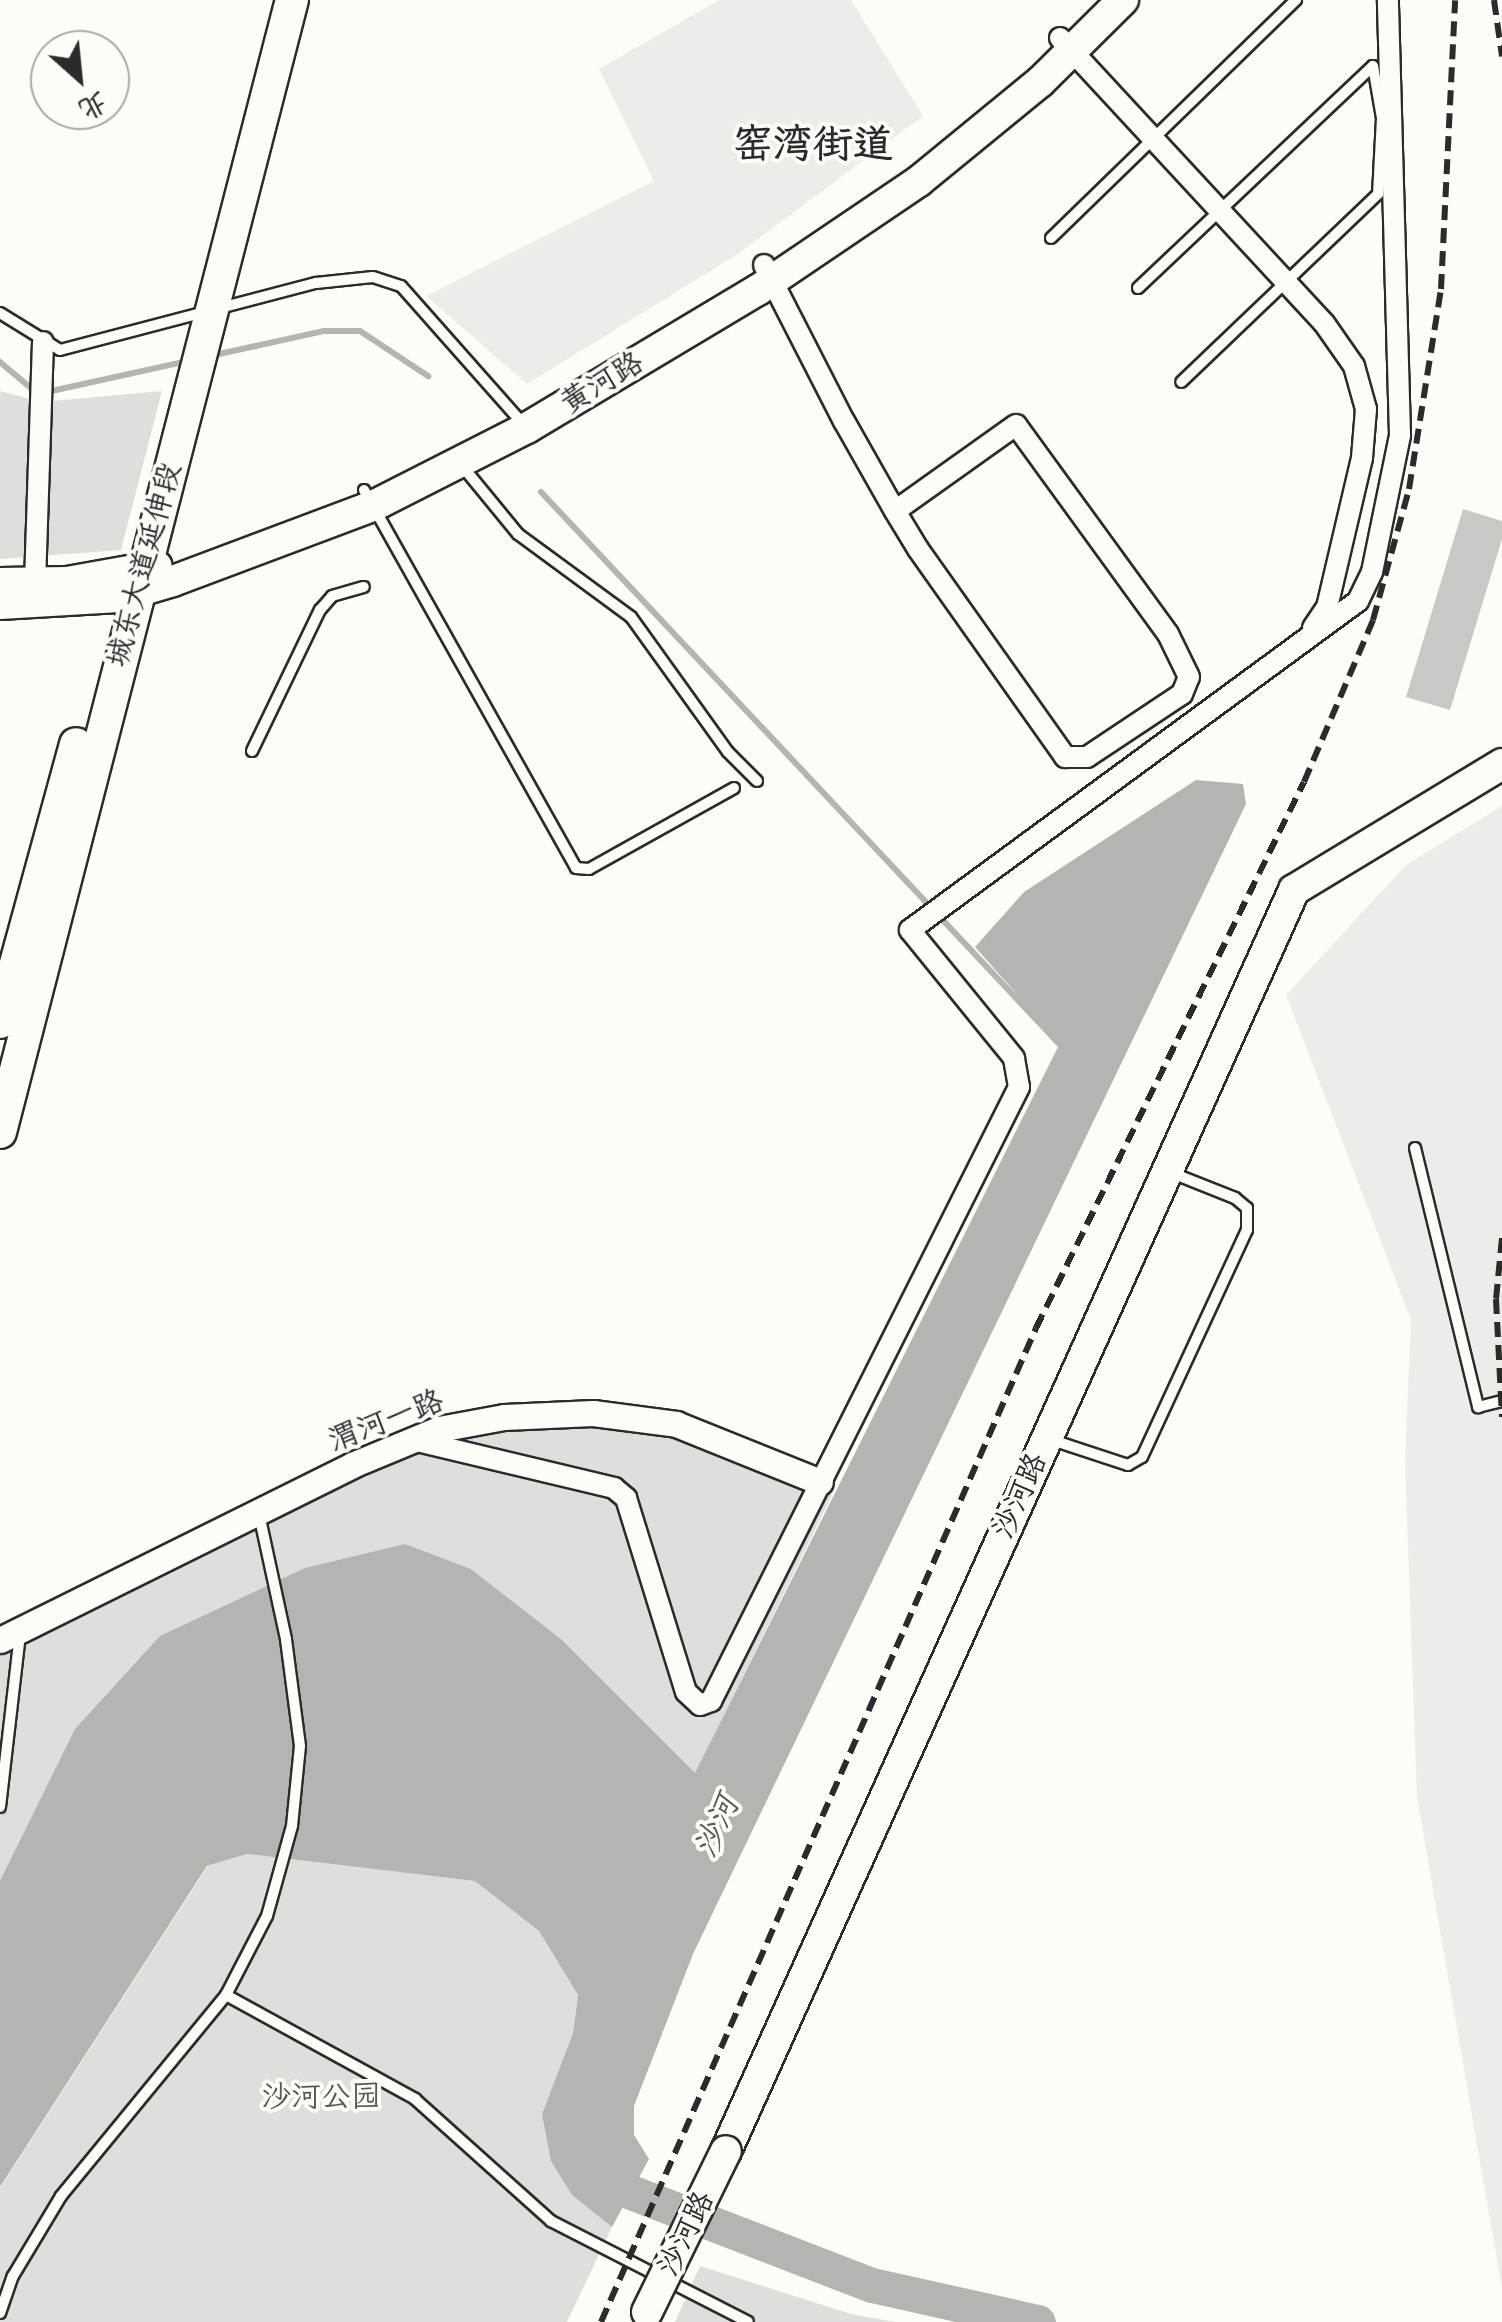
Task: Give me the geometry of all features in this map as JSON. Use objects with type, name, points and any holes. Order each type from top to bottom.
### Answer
[{"type":"main road","name":"城东大道延伸段","points":[[0,1132],[270,0]]},
{"type":"main road","name":"城东大道延伸段","points":[[0,1022],[130,583],[292,0]]},
{"type":"main road","name":"黄河路","points":[[1066,44],[1099,0]]},
{"type":"main road","name":"黄河路","points":[[0,604],[130,583],[368,498],[521,422],[768,273],[1124,0]]},
{"type":"main road","name":"黄河路","points":[[0,583],[130,583]]},
{"type":"main road","name":"沙河路","points":[[645,2317],[726,2151],[1294,890],[1502,764]]},
{"type":"street","points":[[413,1440],[614,1488],[626,1498],[686,1692],[700,1705],[716,1693],[1020,1087],[1014,1058],[910,930],[1358,601],[1372,572],[1400,435],[1388,0]]},
{"type":"street","points":[[1066,44],[1286,282],[1354,366],[1366,409],[1362,458],[1327,607],[1308,636]]},
{"type":"street","points":[[768,273],[895,511],[984,650],[1065,757],[1087,756],[1182,694],[1189,677],[1168,634],[1016,425],[895,511]]},
{"type":"street","points":[[35,583],[43,342]]},
{"type":"street","name":"渭河一路","points":[[10,1636],[413,1440],[504,1416],[594,1414],[676,1424],[820,1482]]},
{"type":"lane","points":[[1051,238],[1296,0]]},
{"type":"lane","points":[[1138,288],[1374,66],[1382,118],[1378,194],[1181,382]]},
{"type":"lane","points":[[0,313],[60,350],[316,283],[373,278],[401,286],[521,422]]},
{"type":"lane","points":[[456,456],[494,512],[631,617],[728,752],[758,781]]},
{"type":"lane","points":[[368,498],[576,868],[590,869],[734,788]]},
{"type":"lane","points":[[252,751],[320,610],[332,596],[364,587]]},
{"type":"lane","points":[[1415,1148],[1478,1407],[1502,1400]]},
{"type":"lane","points":[[1046,1438],[1128,1465],[1142,1457],[1248,1230],[1248,1208],[1235,1198],[1166,1171]]},
{"type":"lane","points":[[0,2313],[12,2276],[62,2196],[226,1995],[267,1916],[292,1826],[300,1746],[286,1640],[259,1514]]},
{"type":"lane","points":[[0,1807],[10,1636]]},
{"type":"lane","points":[[226,1995],[415,2099],[551,2221],[748,2322]]},
{"type":"shaded area","points":[[719,0],[851,0],[923,116],[738,254],[527,384],[426,296],[654,181],[599,69]]},
{"type":"shaded area","points":[[1502,806],[1502,2289],[1417,1797],[1405,1461],[1411,1320],[1286,995],[1406,865]]},
{"type":"green space","points":[[0,391],[41,402],[162,391],[121,550],[0,559]]},
{"type":"green space","points":[[586,1422],[651,1429],[732,1450],[832,1495],[695,1774],[561,1639],[471,1569],[0,1881],[0,1643],[415,1449],[503,1424]]},
{"type":"green space","name":"沙河公园","points":[[247,1854],[476,1881],[539,1931],[578,1995],[573,2033],[542,2114],[572,2195],[612,2227],[567,2322],[0,2322],[0,2188],[208,1866]]},
{"type":"green space","points":[[700,2266],[851,2314],[895,2322],[675,2322]]},
{"type":"water","points":[[1196,780],[1243,784],[1246,804],[693,1954],[634,2106],[634,2135],[649,2159],[612,2227],[572,2195],[551,2161],[542,2114],[573,2033],[578,1995],[539,1931],[475,1881],[247,1854],[207,1866],[0,2187],[0,1881],[75,1729],[160,1636],[305,1568],[405,1544],[471,1569],[561,1639],[695,1773],[1060,1043],[975,947],[1024,892]]},
{"type":"building","points":[[1463,509],[1502,521],[1502,539],[1450,710],[1406,697]]},
{"type":"waterway","points":[[210,356],[324,331],[360,331],[428,376]]},
{"type":"waterway","points":[[0,362],[38,394],[188,361]]},
{"type":"waterway","points":[[541,492],[1063,1048]]},
{"type":"waterway","name":"沙河","points":[[608,2155],[615,2186],[872,2285],[1038,2322]]},
{"type":"railway","points":[[601,2322],[1036,1328],[1304,782],[1373,620],[1409,489],[1441,289],[1455,0]]},
{"type":"railway","points":[[1494,0],[1502,56]]},
{"type":"railway","points":[[1502,1238],[1496,1299],[1502,1417]]},
{"type":"district","name":"窑湾街道","points":[[813,145]]}]
